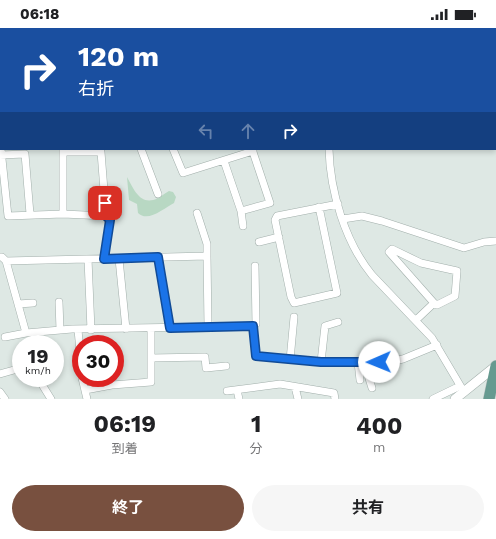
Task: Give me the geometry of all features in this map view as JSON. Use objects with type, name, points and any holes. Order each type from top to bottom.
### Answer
[{"type":"main road","points":[[489,399],[496,366]]},
{"type":"street","points":[[141,150],[158,194]]},
{"type":"street","points":[[173,150],[183,173],[224,161],[253,150],[270,203],[241,211]]},
{"type":"street","points":[[329,150],[329,163],[338,204],[349,239],[364,265],[416,320],[437,345],[462,389]]},
{"type":"street","points":[[63,214],[63,151],[101,152],[106,216],[110,220],[104,259]]},
{"type":"street","points":[[30,214],[25,154],[1,155],[8,216],[30,214],[106,216]]},
{"type":"street","points":[[224,161],[241,211],[243,226]]},
{"type":"street","points":[[319,207],[337,293],[294,303],[291,297],[275,220],[277,216],[319,207],[338,204]]},
{"type":"street","points":[[197,213],[207,244],[208,326]]},
{"type":"street","points":[[343,218],[362,216],[464,248],[484,242],[496,241]]},
{"type":"street","points":[[259,242],[279,237]]},
{"type":"street","points":[[392,250],[421,263],[457,271],[455,296],[437,305],[434,303],[389,252],[392,250]]},
{"type":"street","points":[[26,333],[3,259],[119,259],[207,256]]},
{"type":"street","points":[[158,257],[170,328]]},
{"type":"street","points":[[88,259],[91,330]]},
{"type":"street","points":[[119,259],[126,329]]},
{"type":"street","points":[[255,266],[256,324],[253,326],[256,356],[321,362],[389,362],[403,359],[437,345]]},
{"type":"street","points":[[59,302],[60,330]]},
{"type":"street","points":[[18,304],[32,303]]},
{"type":"street","points":[[416,320],[434,303]]},
{"type":"street","points":[[290,360],[294,317]]},
{"type":"street","points":[[321,362],[326,326],[338,322]]},
{"type":"street","points":[[6,337],[26,333],[60,330],[253,326]]},
{"type":"street","points":[[85,390],[112,385],[151,382],[151,329]]},
{"type":"street","points":[[78,330],[78,335]]},
{"type":"street","points":[[151,358],[205,357],[206,368],[226,366]]},
{"type":"street","points":[[358,362],[360,380]]},
{"type":"street","points":[[367,362],[367,372],[372,388]]},
{"type":"street","points":[[433,399],[462,389],[496,366]]},
{"type":"street","points":[[0,374],[12,371]]},
{"type":"street","points":[[227,391],[280,384],[334,393],[335,399]]},
{"type":"street","points":[[295,386],[298,399]]},
{"type":"street","points":[[44,387],[51,399]]},
{"type":"street","points":[[84,387],[87,399]]},
{"type":"street","points":[[456,399],[462,389]]},
{"type":"street","points":[[237,390],[239,399]]},
{"type":"street","points":[[0,392],[5,399]]},
{"type":"green space","points":[[127,177],[135,192],[143,199],[152,200],[169,191],[173,192],[176,197],[174,203],[156,214],[151,216],[142,216],[138,213],[137,204],[129,200]]},
{"type":"route","points":[[105,203],[106,216],[110,220],[104,259],[158,257],[170,328],[253,326],[256,356],[340,363],[379,362]]}]
